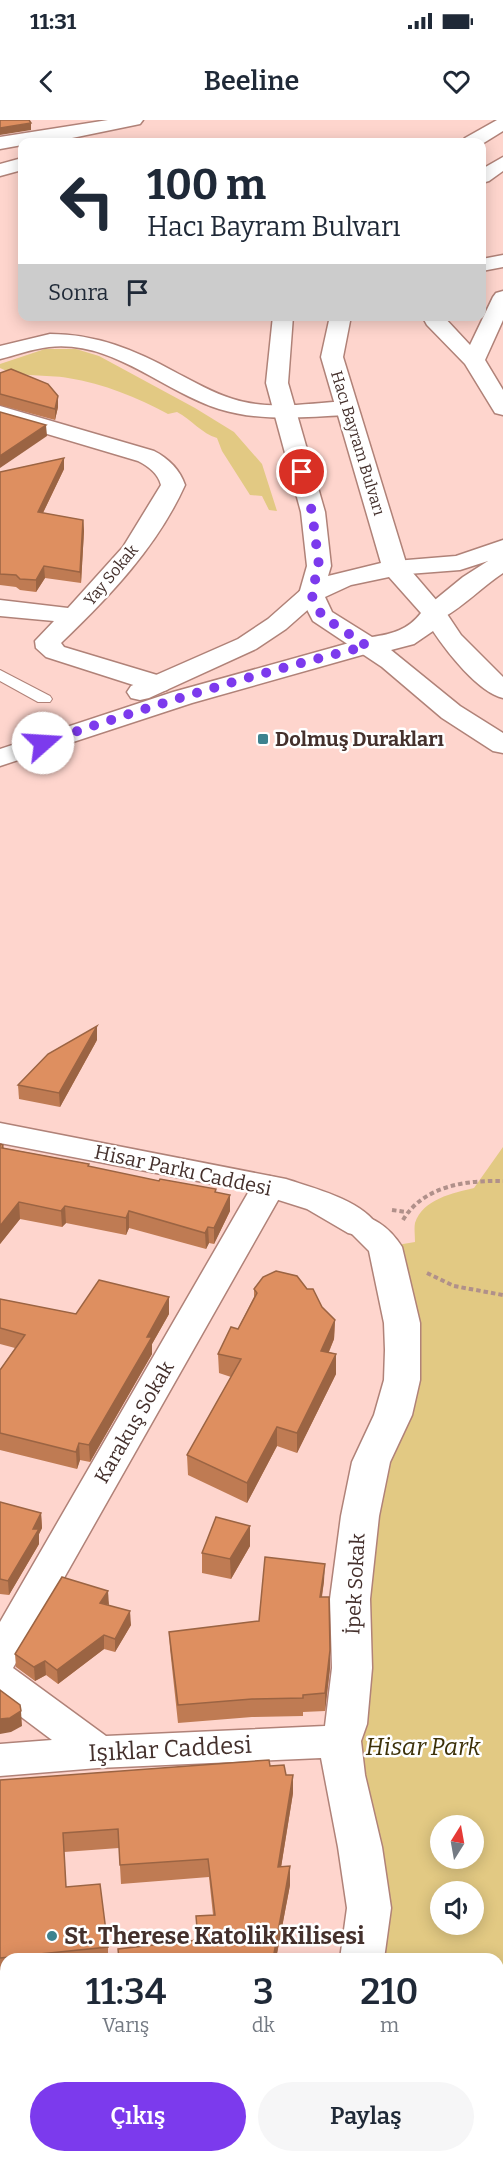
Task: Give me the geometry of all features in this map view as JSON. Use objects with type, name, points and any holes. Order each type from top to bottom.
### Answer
[{"type":"street","points":[[36,138],[134,120]]},
{"type":"street","points":[[478,138],[503,124]]},
{"type":"street","points":[[0,143],[18,140]]},
{"type":"street","points":[[486,174],[503,163]]},
{"type":"street","points":[[0,170],[18,166]]},
{"type":"street","points":[[486,264],[503,261]]},
{"type":"street","points":[[474,360],[503,297]]},
{"type":"street","points":[[283,321],[277,383],[312,512],[319,566],[311,594],[322,616],[391,662],[451,712],[503,745]]},
{"type":"street","name":"Hacı Bayram Bulvarı","points":[[340,321],[332,357],[395,568],[434,613],[452,640],[490,680],[503,690]]},
{"type":"street","points":[[434,321],[474,360],[503,408]]},
{"type":"street","points":[[0,353],[48,340],[64,339],[102,344],[222,403],[255,410],[347,408]]},
{"type":"street","name":"Yay Sokak","points":[[0,413],[105,442],[157,462],[168,474],[173,485],[147,531],[105,586],[74,616],[0,608]]},
{"type":"street","points":[[0,739],[158,684],[247,644],[277,624],[311,594],[343,579],[395,568],[460,563],[503,547]]},
{"type":"street","points":[[0,758],[108,721],[310,660],[396,641],[419,633],[434,613],[472,582],[503,562]]},
{"type":"street","points":[[74,616],[48,641],[49,648],[68,657],[158,684]]},
{"type":"street","name":"Hisar Parkı Caddesi","points":[[0,1133],[269,1186],[340,1210],[360,1225]]},
{"type":"street","name":"Karakuş Sokak","points":[[0,1657],[269,1186]]},
{"type":"street","name":"İpek Sokak","points":[[360,1225],[385,1247],[402,1323],[404,1350],[402,1380],[393,1415],[371,1462],[360,1516],[350,1599],[352,1668],[346,1724],[340,1741],[344,1775],[360,1846],[369,1908],[363,1953]]},
{"type":"street","points":[[0,1679],[98,1752]]},
{"type":"street","name":"Işıklar Caddesi","points":[[0,1760],[98,1752],[340,1741]]},
{"type":"lane","points":[[0,675],[44,699]]},
{"type":"path","points":[[402,1222],[406,1212],[427,1196],[458,1183],[503,1181]]},
{"type":"path","points":[[425,1272],[433,1278],[471,1290],[503,1296]]},
{"type":"green space","points":[[45,349],[76,349],[99,356],[234,432],[262,464],[277,511],[269,510],[262,496],[250,495],[222,451],[217,438],[206,433],[177,412],[168,414],[132,397],[95,384],[60,377],[16,373],[0,368],[0,364]]},
{"type":"green space","name":"Hisar Park","points":[[503,1147],[503,1953],[361,1953],[344,1775],[393,1415],[385,1247],[415,1242],[415,1223],[419,1215],[440,1198],[474,1188]]},
{"type":"building","points":[[0,120],[29,120],[31,123],[0,128]]},
{"type":"building","points":[[11,369],[48,384],[58,396],[55,409],[0,394],[0,373]]},
{"type":"building","points":[[0,412],[46,425],[0,456]]},
{"type":"building","points":[[64,458],[38,512],[83,520],[80,572],[44,566],[36,580],[0,574],[0,472]]},
{"type":"building","points":[[97,1026],[59,1093],[18,1085],[48,1054]]},
{"type":"building","points":[[0,1144],[3,1145],[2,1148],[89,1164],[88,1166],[159,1181],[160,1179],[216,1189],[215,1192],[230,1195],[214,1228],[208,1227],[205,1233],[129,1211],[126,1218],[65,1206],[61,1211],[19,1202],[0,1226]]},
{"type":"building","points":[[276,1271],[297,1276],[307,1289],[313,1289],[322,1307],[335,1320],[321,1351],[336,1354],[297,1433],[277,1427],[247,1483],[187,1455],[241,1359],[218,1354],[231,1327],[238,1329],[257,1293],[254,1289],[263,1277]]},
{"type":"building","points":[[99,1280],[169,1297],[147,1337],[152,1337],[89,1445],[79,1443],[76,1452],[0,1433],[0,1370],[25,1335],[0,1328],[0,1299],[76,1314]]},
{"type":"building","points":[[0,1502],[41,1513],[33,1529],[39,1529],[8,1581],[0,1579]]},
{"type":"building","points":[[216,1517],[250,1526],[230,1559],[202,1553]]},
{"type":"building","points":[[265,1557],[325,1564],[320,1597],[329,1597],[330,1650],[325,1693],[303,1695],[303,1698],[252,1699],[178,1705],[169,1632],[259,1621]]},
{"type":"building","points":[[62,1577],[108,1591],[100,1603],[130,1611],[115,1639],[104,1635],[57,1670],[45,1661],[34,1667],[15,1654]]},
{"type":"building","points":[[0,1690],[20,1705],[21,1711],[10,1718],[0,1719]]},
{"type":"building","points":[[269,1760],[270,1766],[284,1765],[286,1775],[293,1775],[278,1867],[290,1866],[274,1953],[118,1953],[118,1949],[198,1940],[196,1916],[215,1915],[208,1859],[120,1865],[118,1829],[63,1833],[66,1887],[100,1884],[108,1947],[49,1953],[0,1953],[0,1780]]},
{"type":"place","name":"Dolmuş Durakları","points":[[263,739]]},
{"type":"place","name":"St. Therese Katolik Kilisesi","points":[[52,1936]]},
{"type":"route","points":[[43,743],[310,660],[367,646],[322,616],[311,594],[319,566],[312,512],[302,472]]}]
